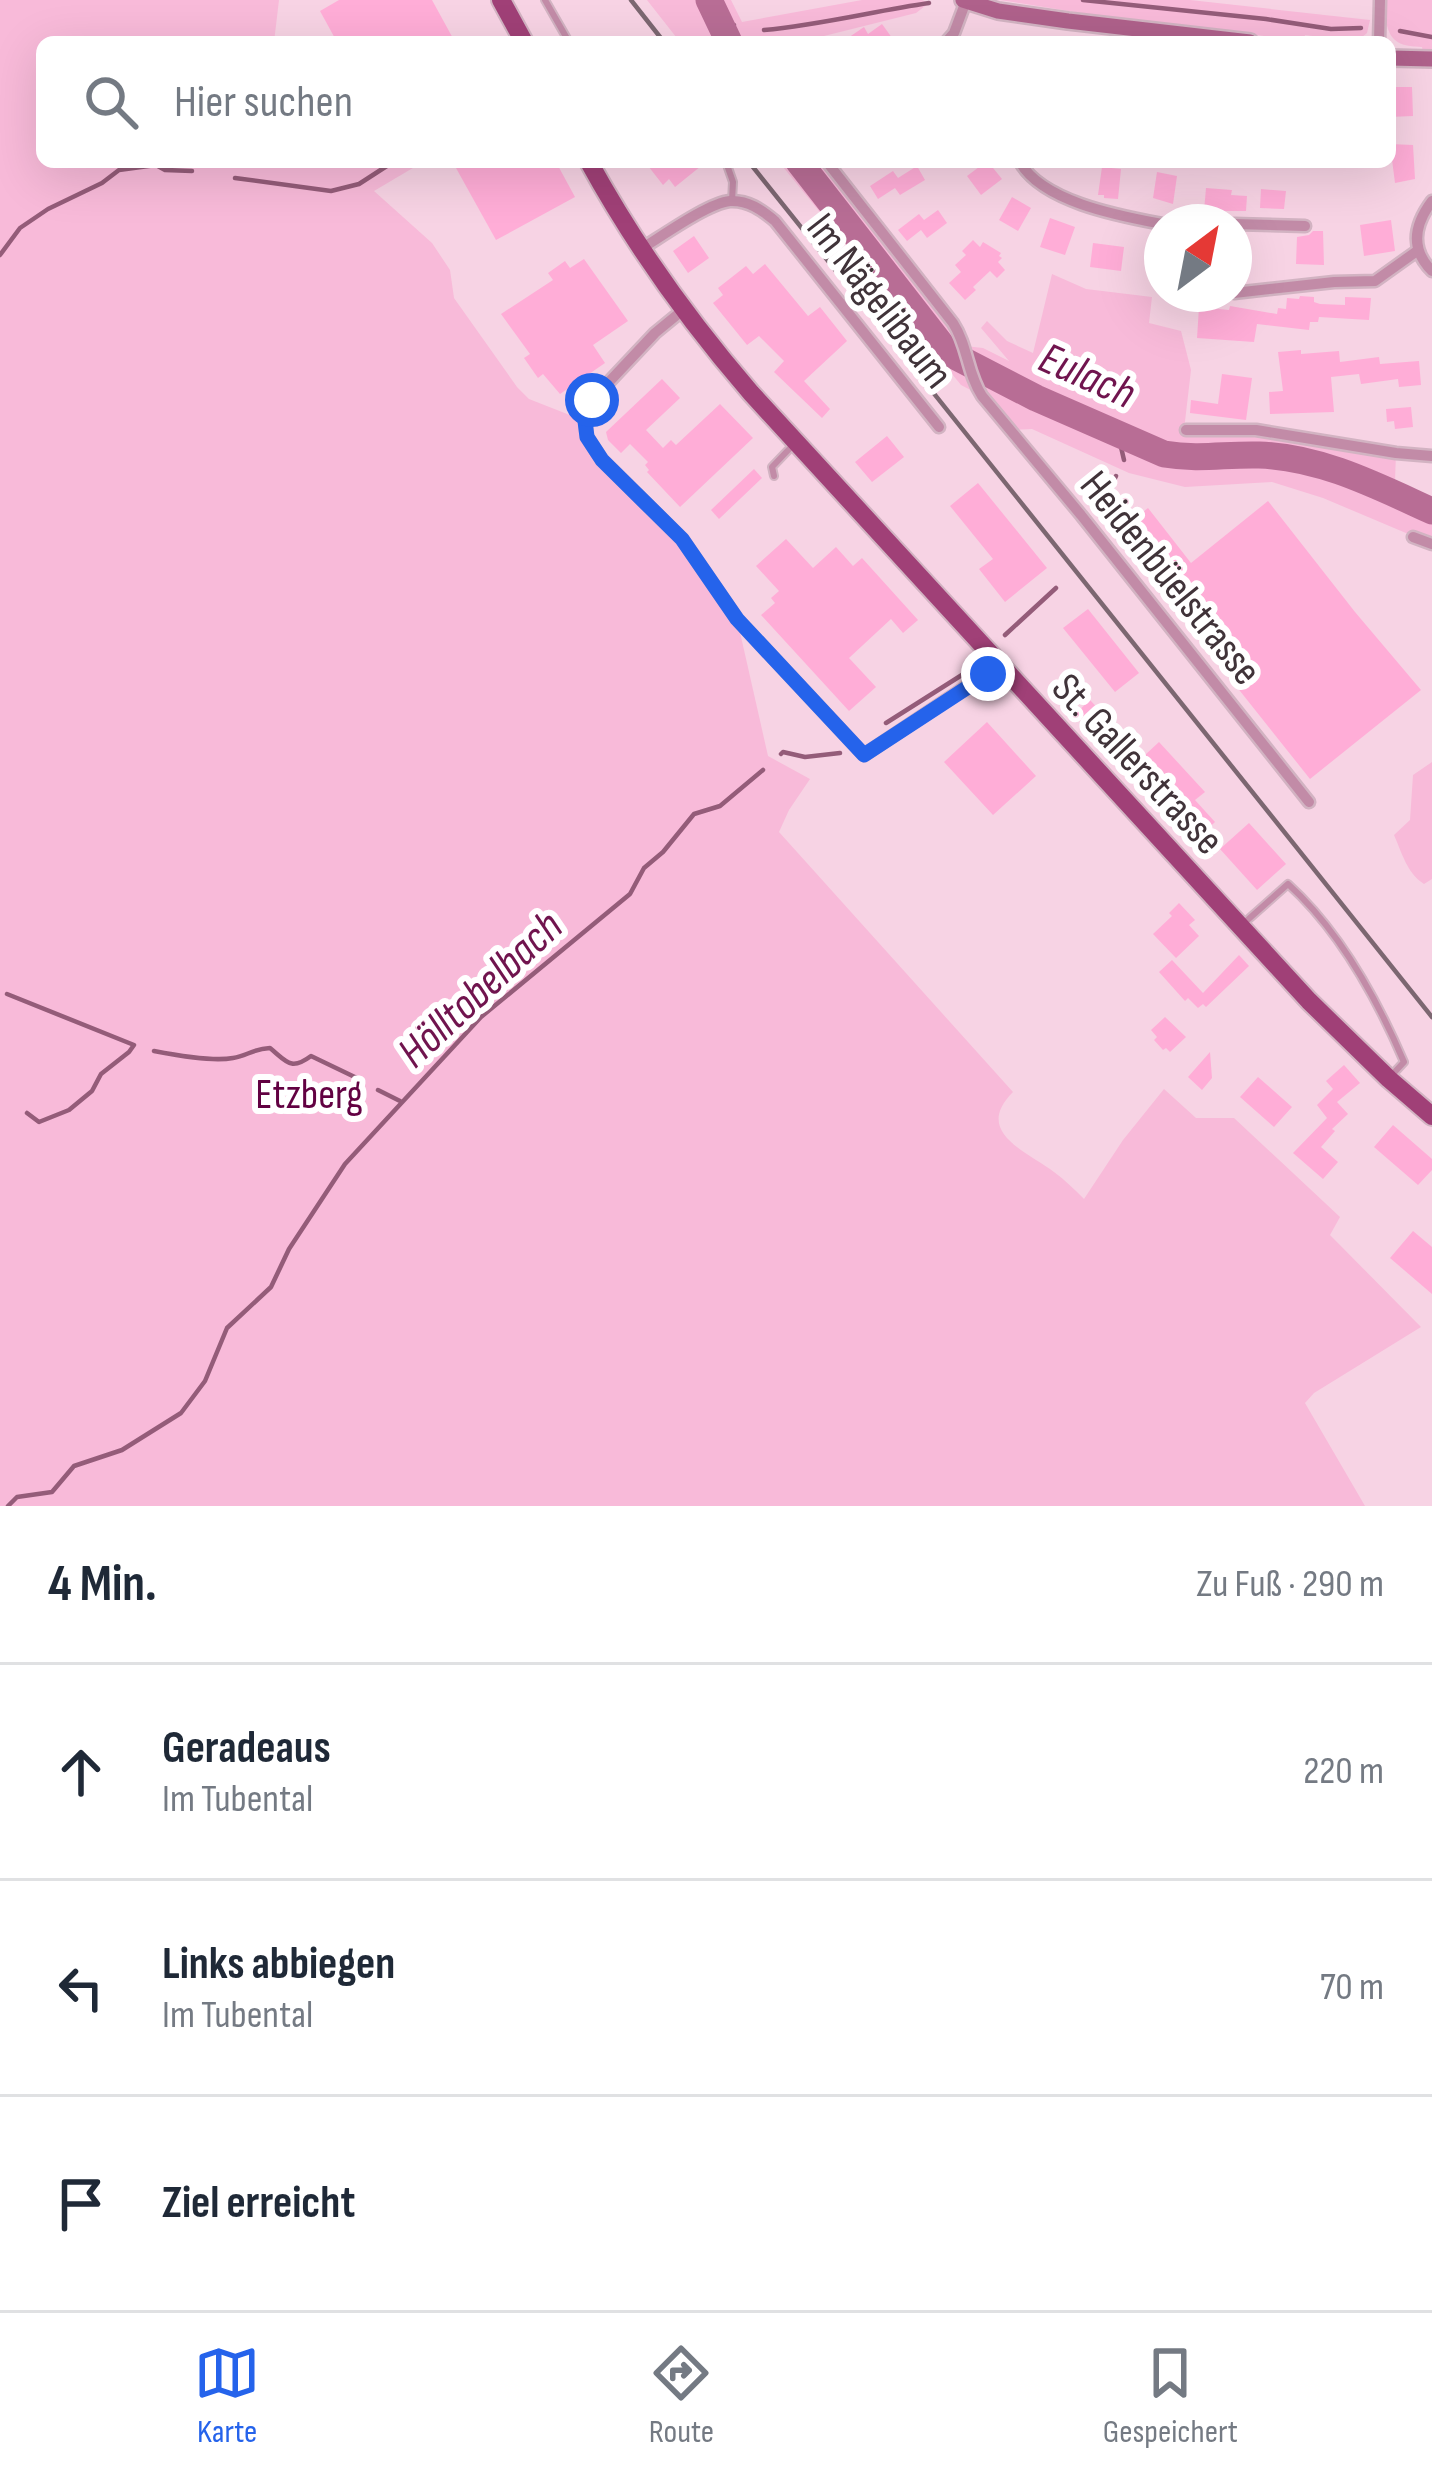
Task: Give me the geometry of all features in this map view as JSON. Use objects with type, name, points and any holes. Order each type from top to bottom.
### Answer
[{"type":"main road","points":[[501,0],[521,36]]},
{"type":"main road","points":[[965,1],[998,11],[1155,36]]},
{"type":"main road","points":[[1396,58],[1432,59]]},
{"type":"main road","name":"St. Gallerstrasse","points":[[593,168],[641,250],[729,368],[1339,1032],[1432,1116]]},
{"type":"street","points":[[1378,36],[1380,0]]},
{"type":"street","points":[[951,36],[965,1]]},
{"type":"street","name":"Heidenbüelstrasse","points":[[831,168],[953,323],[982,396],[1309,802]]},
{"type":"street","points":[[1024,168],[1032,180],[1048,189],[1144,220]]},
{"type":"street","points":[[641,250],[716,205],[732,201]]},
{"type":"street","name":"Im Nägelibaum","points":[[732,201],[754,205],[776,220],[939,428]]},
{"type":"street","points":[[1432,201],[1416,230],[1417,250],[1432,271]]},
{"type":"street","points":[[1252,225],[1305,226]]},
{"type":"street","points":[[1252,290],[1375,281],[1417,250]]},
{"type":"street","points":[[683,310],[592,400],[585,421],[587,437],[602,460],[682,539],[737,619],[864,755],[999,665]]},
{"type":"street","points":[[1186,430],[1256,430],[1432,456]]},
{"type":"street","points":[[1413,537],[1432,544]]},
{"type":"lane","points":[[545,0],[565,36]]},
{"type":"lane","points":[[728,168],[732,201]]},
{"type":"lane","points":[[773,476],[772,467],[797,442]]},
{"type":"lane","points":[[1240,926],[1288,884],[1296,892],[1326,926],[1387,1021],[1404,1062],[1389,1079]]},
{"type":"green space","name":"Etzberg","points":[[0,0],[279,0],[275,36],[36,36],[36,168],[413,168],[374,191],[432,243],[450,270],[454,298],[517,387],[529,399],[585,421],[587,437],[682,539],[737,619],[768,756],[810,779],[779,832],[1013,1092],[999,1118],[1008,1139],[1084,1199],[1164,1089],[1196,1118],[1234,1118],[1340,1217],[1330,1235],[1421,1327],[1305,1403],[1365,1506],[0,1506]]},
{"type":"green space","points":[[647,0],[731,0],[742,22],[862,0],[929,3],[916,13],[824,36],[675,36]]},
{"type":"green space","points":[[1000,0],[1190,0],[1370,20],[1363,36],[1264,36]]},
{"type":"green space","points":[[1380,0],[1432,0],[1432,52],[1396,40],[1386,21],[1380,21]]},
{"type":"green space","points":[[784,168],[827,168],[965,346],[983,348],[1009,361],[981,328],[987,321],[1007,341],[1033,353],[1052,274],[1086,289],[1144,296],[1149,323],[1181,331],[1191,370],[1184,430],[1256,430],[1396,453],[1395,481],[1432,497],[1432,544],[1272,482],[1185,487],[1129,473],[1032,429],[1012,430],[982,396],[961,385]]},
{"type":"green space","points":[[1432,762],[1432,879],[1424,884],[1409,868],[1394,835],[1410,820],[1413,775]]},
{"type":"building","points":[[339,0],[432,0],[452,36],[334,36],[320,11]]},
{"type":"building","points":[[882,24],[891,36],[851,36],[864,27],[868,34]]},
{"type":"building","points":[[1396,87],[1412,87],[1413,116],[1396,117]]},
{"type":"building","points":[[1396,144],[1413,145],[1415,179],[1395,183]]},
{"type":"building","points":[[456,168],[559,168],[575,197],[496,240]]},
{"type":"building","points":[[650,168],[699,168],[675,187],[669,179],[663,185]]},
{"type":"building","points":[[918,168],[925,180],[900,195],[895,188],[878,199],[870,186],[893,171],[898,178]]},
{"type":"building","points":[[978,168],[993,168],[1002,179],[981,195],[967,176]]},
{"type":"building","points":[[1102,168],[1121,169],[1118,199],[1098,195]]},
{"type":"building","points":[[1157,172],[1177,176],[1173,204],[1153,198]]},
{"type":"building","points":[[1206,188],[1247,196],[1246,204],[1205,204]]},
{"type":"building","points":[[1261,189],[1286,191],[1284,209],[1260,208]]},
{"type":"building","points":[[1012,197],[1031,208],[1018,231],[999,220]]},
{"type":"building","points":[[938,210],[947,223],[927,238],[921,230],[907,241],[898,230],[919,214],[924,220]]},
{"type":"building","points":[[1050,218],[1075,227],[1065,255],[1040,247]]},
{"type":"building","points":[[1391,220],[1395,251],[1364,256],[1360,225]]},
{"type":"building","points":[[1323,231],[1324,265],[1296,264],[1297,237]]},
{"type":"building","points":[[694,236],[709,258],[688,273],[673,251]]},
{"type":"building","points":[[973,240],[1001,253],[998,262],[1005,270],[997,278],[990,271],[965,300],[949,283],[961,272],[955,265]]},
{"type":"building","points":[[1093,243],[1124,247],[1121,271],[1090,267]]},
{"type":"building","points":[[584,259],[628,321],[593,345],[605,363],[560,394],[543,374],[538,378],[524,358],[530,354],[501,314],[553,280],[548,273],[565,261],[570,268]]},
{"type":"building","points":[[765,264],[808,316],[820,307],[847,341],[804,381],[830,409],[822,418],[774,372],[784,361],[759,336],[747,345],[713,303],[723,295],[718,288],[746,266],[753,274]]},
{"type":"building","points":[[1314,297],[1320,304],[1345,305],[1345,297],[1371,298],[1369,320],[1319,317],[1318,322],[1310,322],[1309,330],[1257,324],[1254,342],[1197,338],[1199,312],[1252,310],[1277,314],[1278,308],[1286,309],[1287,298]]},
{"type":"building","points":[[1301,350],[1301,354],[1339,351],[1340,362],[1379,357],[1380,364],[1419,361],[1421,385],[1399,387],[1398,379],[1361,384],[1359,374],[1331,377],[1334,412],[1270,414],[1269,392],[1283,391],[1278,352]]},
{"type":"building","points":[[1222,374],[1252,378],[1246,420],[1190,413],[1191,400],[1218,404]]},
{"type":"building","points":[[662,379],[680,398],[646,430],[663,448],[671,440],[676,445],[720,404],[753,438],[680,507],[647,472],[648,462],[630,444],[621,453],[606,432]]},
{"type":"building","points":[[1411,407],[1413,427],[1395,429],[1394,421],[1387,422],[1386,409]]},
{"type":"building","points":[[887,436],[904,457],[872,482],[855,462]]},
{"type":"building","points":[[754,469],[762,478],[719,519],[711,510]]},
{"type":"building","points":[[978,483],[1047,568],[1005,602],[979,569],[993,559],[950,506]]},
{"type":"building","points":[[1268,501],[1421,690],[1310,779],[1115,534],[1148,508],[1191,563]]},
{"type":"building","points":[[786,539],[813,568],[836,547],[853,566],[862,558],[918,620],[903,633],[891,619],[849,658],[876,687],[849,711],[761,615],[775,603],[771,598],[779,591],[756,566]]},
{"type":"building","points":[[1088,609],[1139,673],[1115,692],[1063,628]]},
{"type":"building","points":[[1090,700],[1129,741],[1113,756],[1076,713]]},
{"type":"building","points":[[987,722],[1036,776],[993,815],[944,762]]},
{"type":"building","points":[[1159,742],[1205,792],[1195,800],[1215,822],[1195,841],[1186,832],[1181,837],[1167,823],[1175,816],[1131,768]]},
{"type":"building","points":[[1249,823],[1286,864],[1257,890],[1220,849]]},
{"type":"building","points":[[1179,903],[1195,920],[1189,925],[1199,936],[1176,958],[1153,934]]},
{"type":"building","points":[[1239,955],[1249,966],[1206,1007],[1198,1008],[1188,998],[1185,1001],[1159,972],[1172,960],[1203,993]]},
{"type":"building","points":[[1165,1017],[1186,1037],[1170,1052],[1154,1040],[1157,1037],[1151,1030]]},
{"type":"building","points":[[1210,1052],[1212,1078],[1202,1090],[1188,1077]]},
{"type":"building","points":[[1344,1065],[1360,1083],[1337,1102],[1348,1114],[1321,1147],[1338,1162],[1323,1179],[1293,1153],[1327,1118],[1317,1105],[1333,1089],[1326,1081]]},
{"type":"building","points":[[1258,1077],[1292,1107],[1274,1127],[1240,1097]]},
{"type":"building","points":[[1393,1125],[1432,1159],[1432,1170],[1418,1185],[1374,1147]]},
{"type":"building","points":[[1413,1231],[1432,1247],[1432,1294],[1390,1258]]},
{"type":"waterway","name":"Eulach","points":[[709,0],[726,36]]},
{"type":"waterway","points":[[1083,0],[1331,29],[1361,28]]},
{"type":"waterway","points":[[764,30],[929,3]]},
{"type":"waterway","points":[[720,23],[734,25]]},
{"type":"waterway","points":[[1400,31],[1432,37]]},
{"type":"waterway","points":[[0,255],[20,228],[48,209],[119,170],[134,168]]},
{"type":"waterway","points":[[161,168],[192,171]]},
{"type":"waterway","points":[[235,178],[331,191],[359,184],[384,168]]},
{"type":"waterway","name":"Eulach","points":[[804,168],[947,352],[1036,398],[1164,454],[1259,455],[1304,461],[1348,474],[1432,511]]},
{"type":"waterway","name":"Hölltobelbach","points":[[1118,434],[1124,460]]},
{"type":"waterway","name":"Hölltobelbach","points":[[1101,506],[1116,476]]},
{"type":"waterway","name":"Hölltobelbach","points":[[1005,635],[1056,588]]},
{"type":"waterway","name":"Hölltobelbach","points":[[886,723],[965,673]]},
{"type":"waterway","name":"Hölltobelbach","points":[[781,754],[840,753]]},
{"type":"waterway","name":"Hölltobelbach","points":[[8,1506],[17,1497],[52,1492],[74,1466],[122,1450],[181,1413],[205,1381],[227,1328],[271,1287],[289,1249],[345,1164],[481,1017],[630,894],[644,868],[694,814],[720,806],[763,770]]},
{"type":"waterway","points":[[7,994],[134,1045],[69,1110],[39,1122],[27,1113]]},
{"type":"waterway","points":[[154,1051],[224,1059],[270,1048],[289,1063],[311,1056],[361,1080]]},
{"type":"waterway","points":[[378,1090],[400,1101]]},
{"type":"railway","points":[[631,0],[659,36]]},
{"type":"railway","points":[[754,168],[1432,1017]]},
{"type":"route","points":[[592,400],[585,421],[587,437],[602,460],[682,539],[737,619],[864,755],[988,674]]}]
